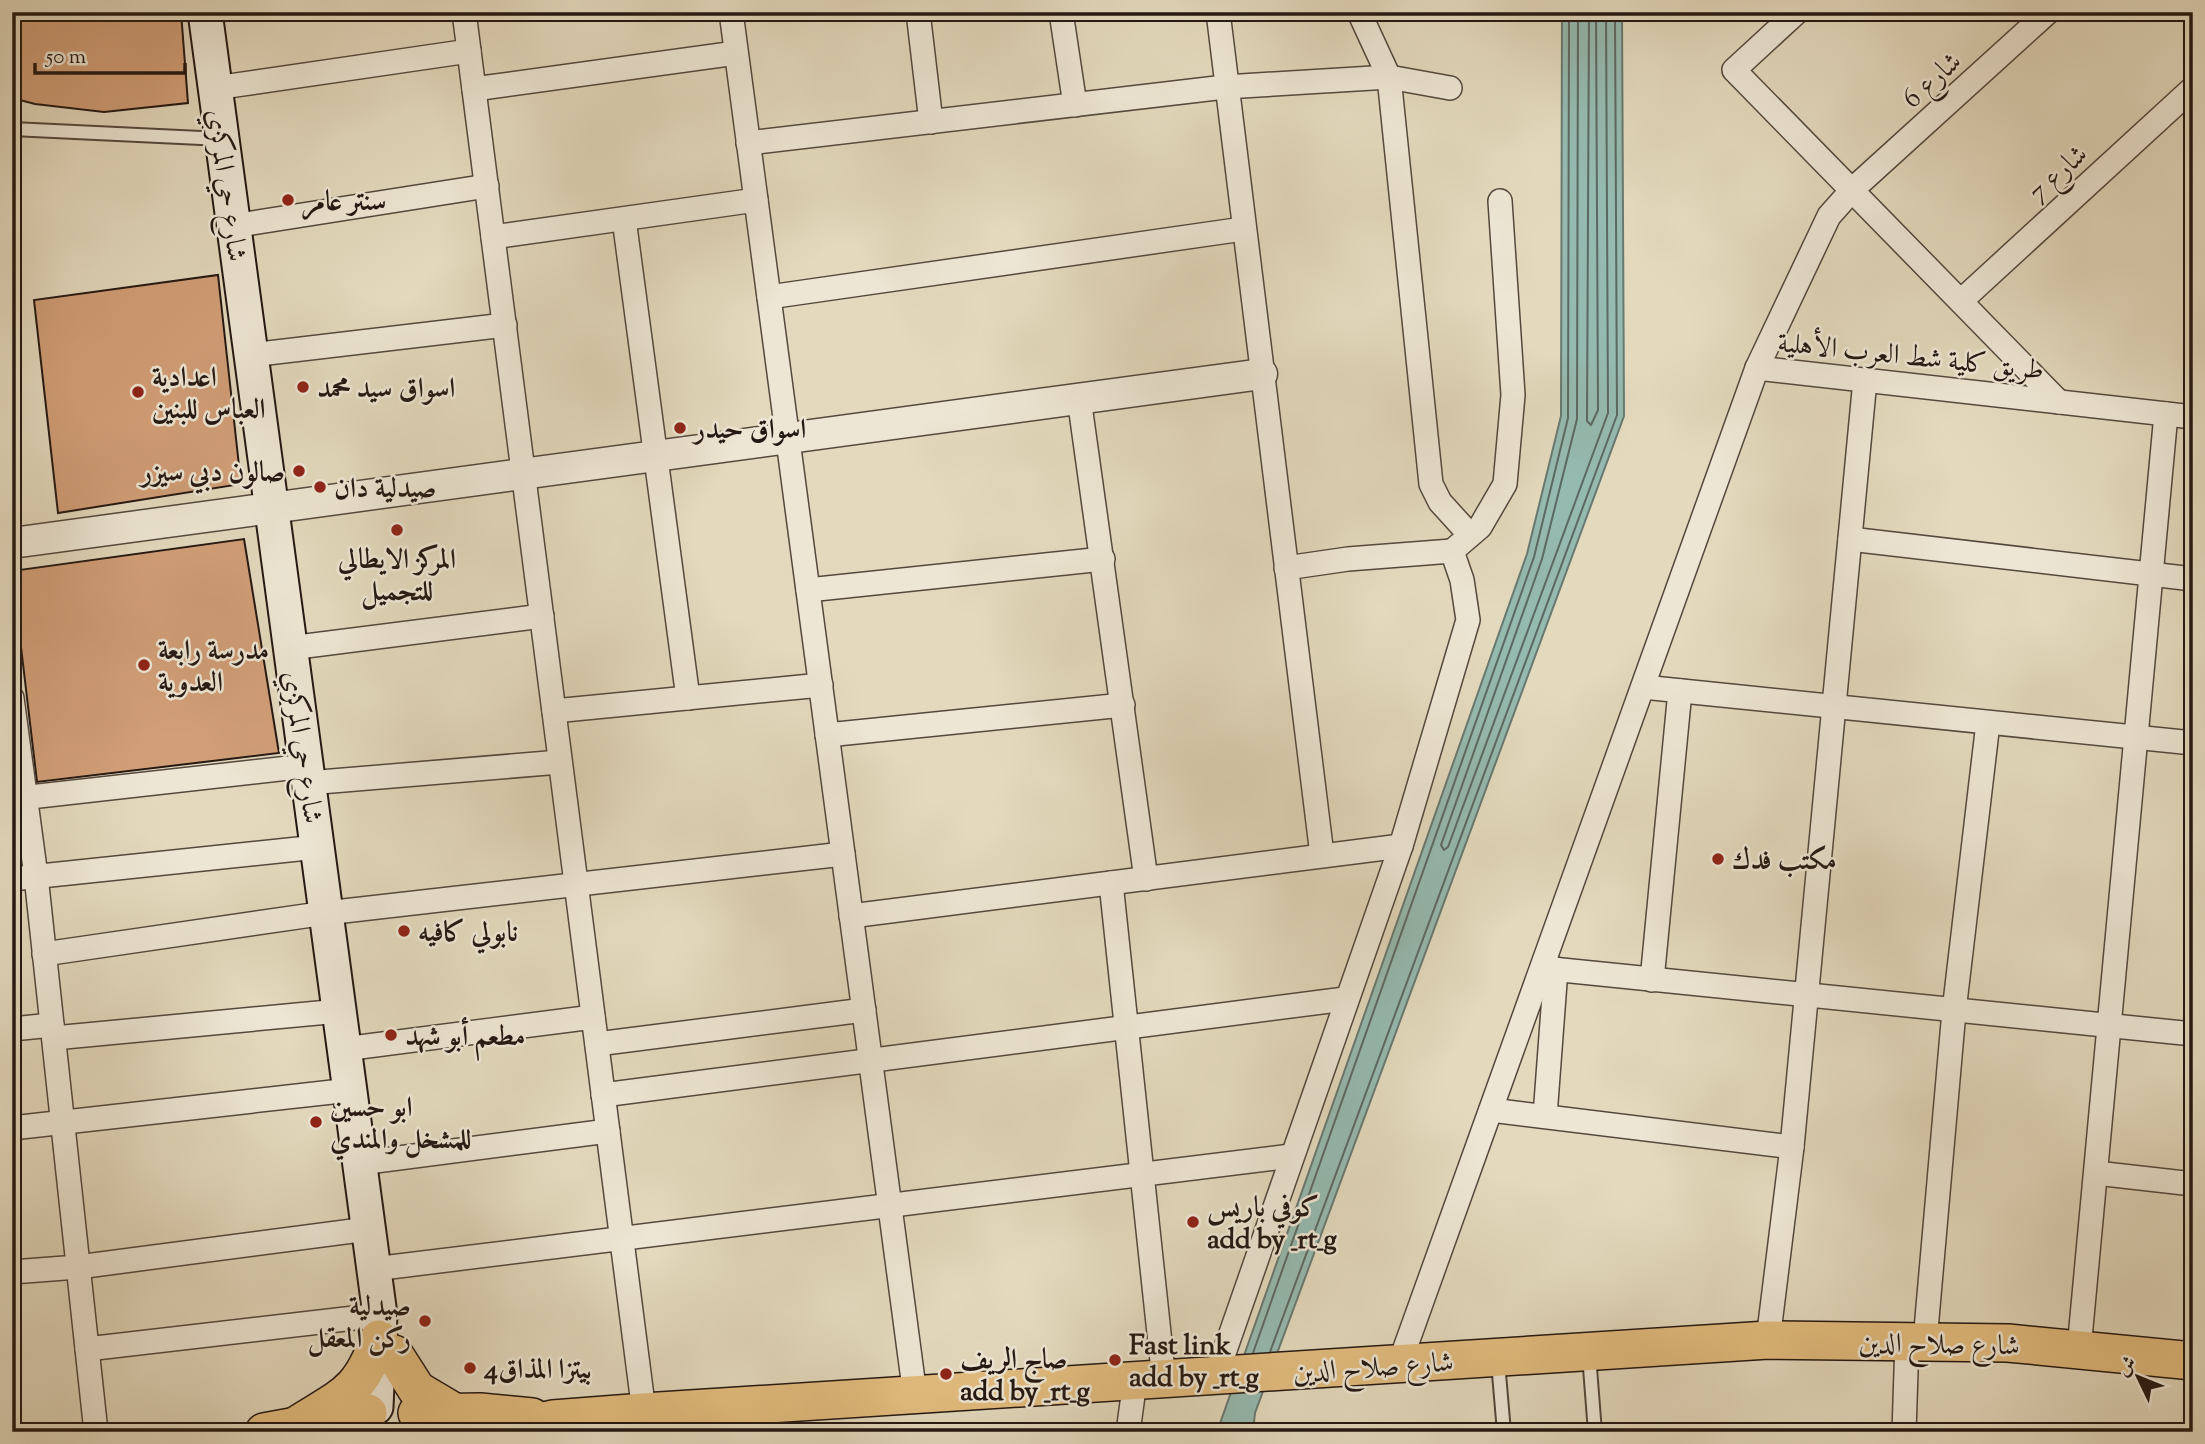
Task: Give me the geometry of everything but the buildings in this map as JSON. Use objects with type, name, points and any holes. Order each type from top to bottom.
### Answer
[{"type":"main road","name":"شارع حي المركزي","points":[[205,12],[368,1230],[384,1336],[401,1416]]},
{"type":"main road","points":[[384,1336],[417,1390],[401,1416]]},
{"type":"main road","points":[[280,1428],[356,1386],[384,1336]]},
{"type":"main road","name":"شارع صلاح الدين","points":[[280,1428],[401,1416],[554,1419],[1768,1340],[1916,1341],[2079,1349],[2193,1361]]},
{"type":"main road","name":"شارع صلاح الدين","points":[[498,1432],[554,1419]]},
{"type":"street","points":[[464,12],[644,1412]]},
{"type":"street","points":[[731,12],[915,1395]]},
{"type":"street","points":[[918,12],[931,122]]},
{"type":"street","points":[[1060,12],[1075,105]]},
{"type":"street","points":[[1218,12],[1225,88],[1322,855]]},
{"type":"street","points":[[1359,12],[1390,77],[1431,484],[1440,502],[1470,535]]},
{"type":"street","name":"طريق كلية شط العرب الأهلية","points":[[1797,12],[1734,70],[2059,401]]},
{"type":"street","name":"شارع 6","points":[[1399,1365],[1491,1110],[1549,969],[1643,687],[1757,368],[1829,216],[1853,189],[2048,12]]},
{"type":"street","points":[[215,88],[469,51]]},
{"type":"street","points":[[474,89],[736,53]]},
{"type":"street","points":[[748,143],[1225,88],[1390,77],[1450,88]]},
{"type":"street","name":"شارع 7","points":[[1962,300],[2193,88]]},
{"type":"street","points":[[233,226],[486,187]]},
{"type":"street","points":[[493,237],[756,200]]},
{"type":"street","points":[[1286,568],[1348,559],[1451,551],[1480,527],[1505,484],[1513,395],[1500,201]]},
{"type":"street","points":[[624,219],[688,698]]},
{"type":"street","points":[[769,297],[1243,229]]},
{"type":"street","points":[[251,355],[505,325]]},
{"type":"street","name":"طريق كلية شط العرب الأهلية","points":[[1757,368],[2193,416]]},
{"type":"street","points":[[12,543],[1262,374]]},
{"type":"street","points":[[1768,1340],[1792,1147],[1865,380]]},
{"type":"street","points":[[1079,398],[1146,878]]},
{"type":"street","points":[[2079,1349],[2166,414]]},
{"type":"street","points":[[1850,539],[2193,579]]},
{"type":"street","points":[[1216,1376],[1345,999],[1401,846],[1468,620],[1462,580],[1451,551]]},
{"type":"street","points":[[808,590],[1103,559]]},
{"type":"street","points":[[290,648],[542,617]]},
{"type":"street","points":[[554,711],[821,685]]},
{"type":"street","points":[[1643,687],[2193,743]]},
{"type":"street","points":[[1651,980],[1680,691]]},
{"type":"street","points":[[12,698],[19,799],[36,876],[96,1432]]},
{"type":"street","points":[[827,736],[1123,705]]},
{"type":"street","points":[[1904,1432],[1988,723]]},
{"type":"street","points":[[19,799],[307,774],[560,762]]},
{"type":"street","points":[[851,916],[1401,846]]},
{"type":"street","points":[[12,879],[317,847]]},
{"type":"street","points":[[44,954],[326,913],[843,854]]},
{"type":"street","points":[[1111,883],[1143,1174],[1149,1380],[1128,1432]]},
{"type":"street","points":[[1545,1116],[1549,969],[2193,1034]]},
{"type":"street","points":[[603,1095],[1345,999]]},
{"type":"street","points":[[597,1044],[864,1010]]},
{"type":"street","points":[[12,1029],[53,1032],[339,1012]]},
{"type":"street","points":[[344,1049],[593,1017]]},
{"type":"street","points":[[12,1128],[349,1090]]},
{"type":"street","points":[[1491,1110],[1792,1147]]},
{"type":"street","points":[[360,1163],[608,1131]]},
{"type":"street","points":[[374,1269],[1291,1156]]},
{"type":"street","points":[[2096,1173],[2193,1184]]},
{"type":"street","points":[[12,1272],[78,1267],[368,1230]]},
{"type":"street","points":[[87,1349],[384,1336]]},
{"type":"lane","points":[[12,129],[222,139]]},
{"type":"lane","points":[[1588,1352],[1595,1432]]},
{"type":"lane","points":[[1498,1358],[1504,1432]]},
{"type":"water","points":[[1562,12],[1622,12],[1624,416],[1255,1413],[1253,1432],[1217,1432],[1527,554],[1561,416]]},
{"type":"place","name":"سنتر عامر","points":[[288,200]]},
{"type":"place","name":"اسواق سيد محمد","points":[[303,387]]},
{"type":"place","name":"اعدادية العباس للبنين","points":[[138,392]]},
{"type":"place","name":"اسواق حيدر","points":[[680,428]]},
{"type":"place","name":"صالون دبي سيزر","points":[[299,471]]},
{"type":"place","name":"صيدلية دان","points":[[320,487]]},
{"type":"place","name":"المركز الايطالي للتجميل","points":[[397,530]]},
{"type":"place","name":"مدرسة رابعة العدوية","points":[[144,665]]},
{"type":"place","name":"مكتب فدك","points":[[1718,859]]},
{"type":"place","name":"نابولي كافيه","points":[[404,931]]},
{"type":"place","name":"مطعم أبو شهد","points":[[391,1035]]},
{"type":"place","name":"ابو حسين للمشخل والمندي","points":[[316,1122]]},
{"type":"place","name":"كوفي باريس add by _rt_g","points":[[1193,1222]]},
{"type":"place","name":"صيدلية ركن المعقل","points":[[425,1321]]},
{"type":"place","name":"Fast link add by _rt_g","points":[[1115,1360]]},
{"type":"place","name":"بيتزا المذاق4","points":[[470,1368]]},
{"type":"place","name":"صاج الريف add by _rt_g","points":[[946,1374]]}]
